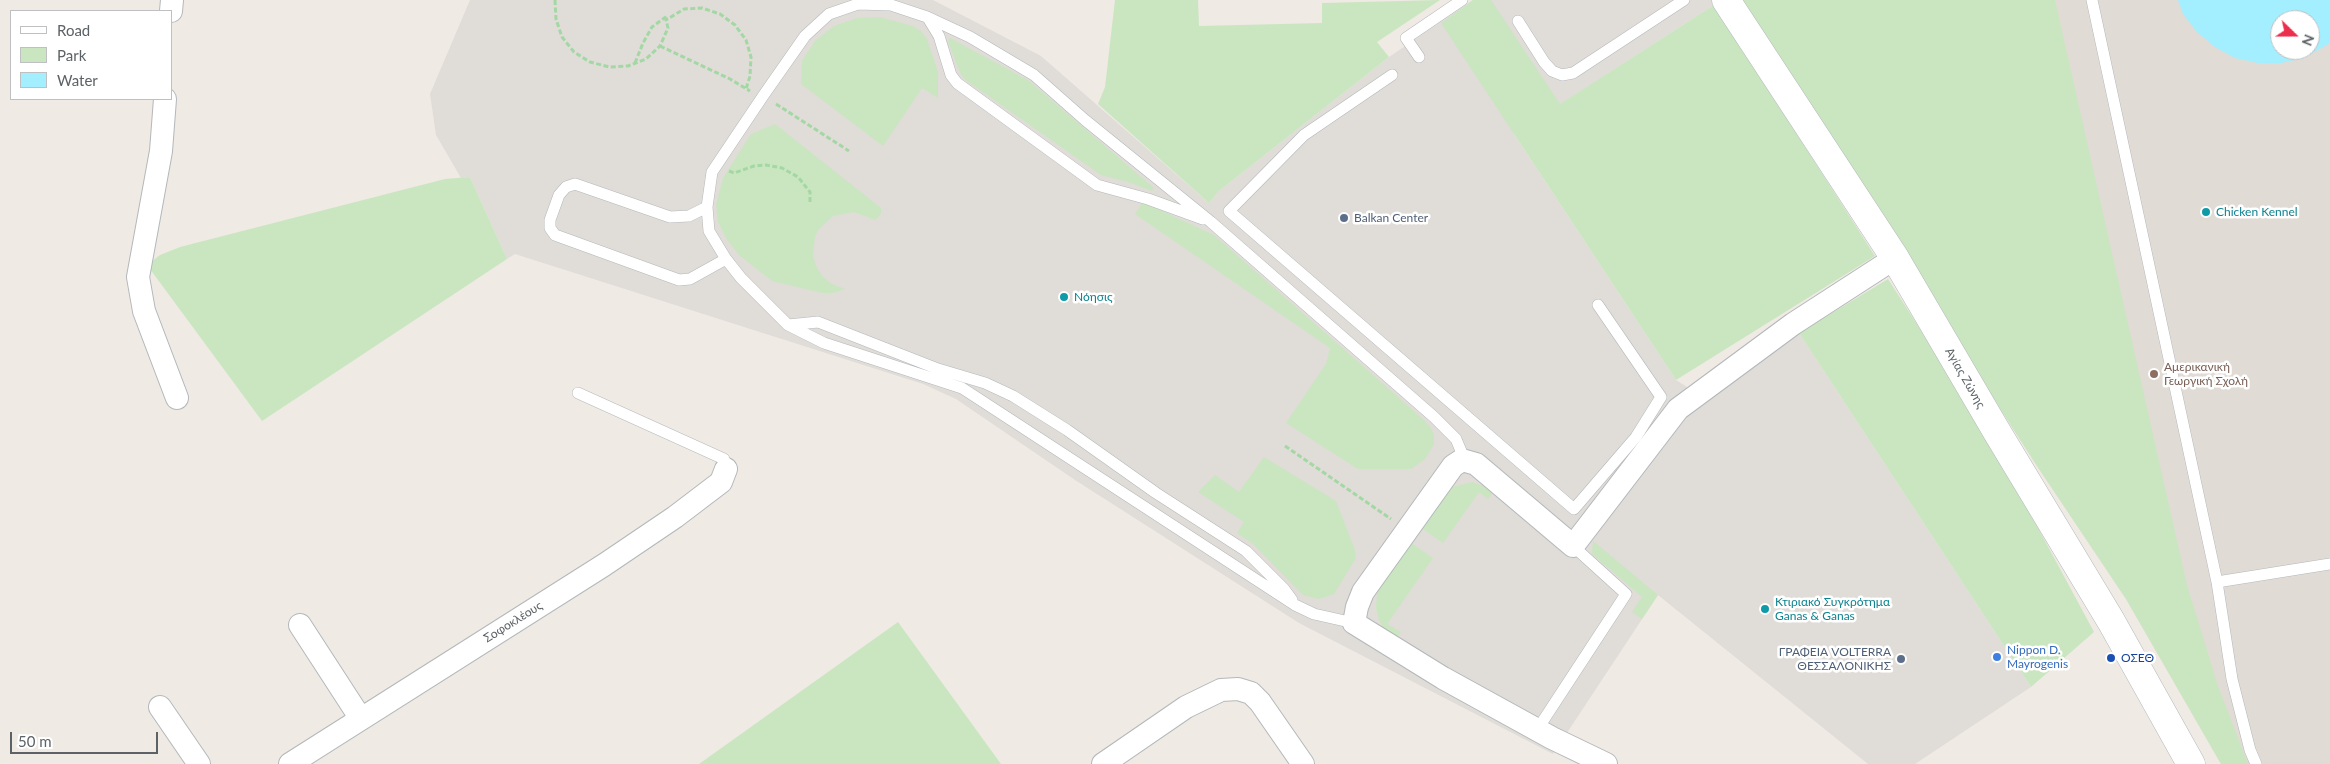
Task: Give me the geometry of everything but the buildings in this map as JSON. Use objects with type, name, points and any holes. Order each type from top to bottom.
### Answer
[{"type":"street","name":"Αγίας Ζώνης","points":[[1726,0],[1895,258],[2111,621],[2191,764]]},
{"type":"street","points":[[164,100],[161,151],[138,277],[144,311],[178,398]]},
{"type":"street","points":[[1606,764],[1537,730],[1443,678],[1354,623],[1356,607],[1363,592],[1406,529],[1453,466],[1462,460],[1476,464],[1573,546],[1678,409],[1793,324],[1895,258]]},
{"type":"street","name":"Σοφοκλέους","points":[[295,763],[667,523],[721,482],[726,470]]},
{"type":"street","points":[[300,625],[361,719]]},
{"type":"street","points":[[1103,764],[1186,707],[1221,690],[1238,690],[1250,693],[1260,702],[1303,764]]},
{"type":"street","points":[[160,708],[199,764]]},
{"type":"lane","points":[[1420,57],[1406,38],[1462,0]]},
{"type":"lane","points":[[1518,21],[1544,62],[1552,71],[1562,75],[1573,73],[1684,0]]},
{"type":"lane","points":[[2092,0],[2217,582],[2232,678],[2250,750],[2256,764]]},
{"type":"lane","points":[[1354,623],[1314,614],[1296,605],[962,388],[824,343],[788,325],[741,278],[726,259],[709,231],[707,207],[712,172],[805,36],[829,14],[858,4],[891,5],[927,17],[970,37],[1034,75],[1085,120],[1211,222],[1434,418],[1456,440],[1462,451],[1462,460]]},
{"type":"lane","points":[[927,17],[939,36],[951,75],[957,83],[1097,185],[1148,199],[1211,222]]},
{"type":"lane","points":[[1392,75],[1304,135],[1229,211],[1574,509],[1636,437],[1662,397],[1598,305]]},
{"type":"lane","points":[[707,207],[689,216],[670,217],[576,184],[566,187],[559,195],[550,220],[550,228],[555,235],[679,280],[690,279],[726,259]]},
{"type":"lane","points":[[788,325],[818,322],[938,369],[985,383],[1013,396],[1067,430],[1156,493],[1246,551],[1284,589],[1296,605]]},
{"type":"lane","points":[[578,394],[724,459],[726,470]]},
{"type":"lane","points":[[1537,730],[1626,594],[1573,546]]},
{"type":"lane","points":[[2217,582],[2330,564]]},
{"type":"path","points":[[555,0],[556,19],[562,37],[574,52],[590,62],[609,67],[635,63],[646,59],[660,46],[668,28],[666,16],[652,28],[635,63]]},
{"type":"path","points":[[666,20],[684,9],[702,8],[720,14],[735,25],[746,40],[751,57],[750,76],[746,89]]},
{"type":"path","points":[[660,46],[763,96],[849,151]]},
{"type":"path","points":[[718,164],[734,173],[754,166],[766,165],[782,168],[798,177],[810,192],[810,202]]},
{"type":"path","points":[[1285,446],[1406,529]]},
{"type":"shaded area","points":[[470,0],[933,0],[1041,56],[1209,203],[1219,191],[1389,57],[1473,0],[1711,0],[1714,5],[1514,134],[1676,380],[1695,392],[1799,333],[2031,687],[1915,764],[1868,764],[1658,595],[1553,754],[1299,623],[1075,480],[956,399],[923,384],[515,254],[507,259],[470,177],[461,178],[436,135],[430,94]]},
{"type":"shaded area","name":"Αμερικανική Γεωργική Σχολή","points":[[1741,0],[2330,0],[2330,764],[2221,764],[2126,599],[2035,463]]},
{"type":"green space","points":[[1115,0],[1198,0],[1199,26],[1322,23],[1322,3],[1440,0],[1377,42],[1389,57],[1219,191],[1209,203],[1098,104],[1105,87]]},
{"type":"green space","points":[[1473,0],[1491,0],[1560,104],[1714,5],[1875,256],[1676,380],[1441,23]]},
{"type":"green space","points":[[1741,0],[2055,0],[2187,585],[2218,686],[2248,764],[2221,764],[2126,599],[2035,463],[1785,75]]},
{"type":"green space","points":[[880,17],[913,26],[921,31],[927,39],[938,72],[938,98],[922,88],[883,146],[801,84],[802,61],[815,41],[834,26],[857,18]]},
{"type":"green space","points":[[950,38],[1028,80],[1154,188],[1152,191],[1101,175],[967,81],[961,75],[957,65],[948,41]]},
{"type":"green space","points":[[775,124],[881,208],[881,214],[875,220],[854,212],[833,216],[818,230],[815,237],[813,256],[817,268],[823,277],[832,284],[845,289],[832,293],[822,293],[772,281],[739,255],[726,238],[718,222],[716,205],[723,178],[751,134]]},
{"type":"green space","points":[[470,177],[507,259],[262,421],[147,265],[160,255],[180,247],[445,179]]},
{"type":"green space","points":[[1143,202],[1214,235],[1424,420],[1434,435],[1434,444],[1425,459],[1411,469],[1358,469],[1286,423],[1326,364],[1330,348],[1135,214]]},
{"type":"green space","points":[[1888,279],[1988,435],[2094,632],[2031,687],[1799,333]]},
{"type":"green space","points":[[1264,457],[1336,501],[1355,550],[1356,558],[1334,594],[1319,599],[1303,595],[1253,544],[1237,533],[1244,522],[1198,492],[1215,475],[1239,492]]},
{"type":"green space","points":[[1472,482],[1495,490],[1488,499],[1479,492],[1443,543],[1419,526],[1449,488]]},
{"type":"green space","points":[[1408,541],[1433,558],[1387,624],[1401,632],[1396,639],[1384,629],[1379,620],[1376,608],[1377,594],[1383,579]]},
{"type":"green space","points":[[1593,541],[1658,595],[1642,619],[1632,612],[1642,597],[1592,554]]},
{"type":"green space","points":[[898,622],[1001,764],[699,764]]},
{"type":"water","points":[[2178,0],[2330,0],[2330,43],[2320,49],[2320,10],[2270,10],[2270,60],[2295,60],[2281,63],[2258,63],[2235,58],[2215,47],[2197,32],[2183,14]]},
{"type":"place","name":"Chicken Kennel","points":[[2206,212]]},
{"type":"place","name":"Balkan Center","points":[[1344,218]]},
{"type":"place","name":"Νόησις","points":[[1064,297]]},
{"type":"place","name":"Αμερικανική Γεωργική Σχολή","points":[[2154,374]]},
{"type":"place","name":"Κτιριακό Συγκρότημα Ganas & Ganas","points":[[1765,609]]},
{"type":"place","name":"Nippon D. Mayrogenis","points":[[1997,657]]},
{"type":"place","name":"ΟΣΕΘ","points":[[2111,658]]},
{"type":"place","name":"ΓΡΑΦΕΙΑ VOLTERRA ΘΕΣΣΑΛΟΝΙΚΗΣ","points":[[1901,659]]}]
